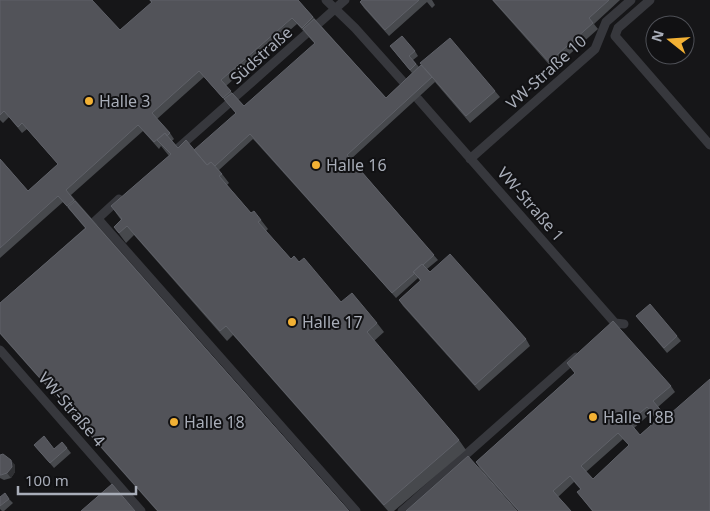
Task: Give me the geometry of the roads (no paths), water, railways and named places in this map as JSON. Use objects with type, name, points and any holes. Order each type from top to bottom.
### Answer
[{"type":"street","points":[[326,0],[355,28],[407,86]]},
{"type":"street","points":[[318,24],[345,0]]},
{"type":"street","name":"VW-Straße 10","points":[[470,159],[595,49],[606,22],[631,0]]},
{"type":"street","points":[[650,0],[618,28],[615,36],[710,145]]},
{"type":"street","name":"Südstraße","points":[[235,98],[306,34]]},
{"type":"street","name":"VW-Straße 1","points":[[418,99],[616,325]]},
{"type":"street","name":"Südstraße","points":[[177,149],[228,104]]},
{"type":"street","points":[[126,193],[95,220],[356,511]]},
{"type":"street","points":[[402,511],[586,349]]},
{"type":"street","name":"VW-Straße 4","points":[[0,350],[142,511]]},
{"type":"place","name":"Halle 3","points":[[89,101]]},
{"type":"place","name":"Halle 16","points":[[316,165]]},
{"type":"place","name":"Halle 17","points":[[292,322]]},
{"type":"place","name":"Halle 18B","points":[[593,417]]},
{"type":"place","name":"Halle 18","points":[[174,422]]}]
